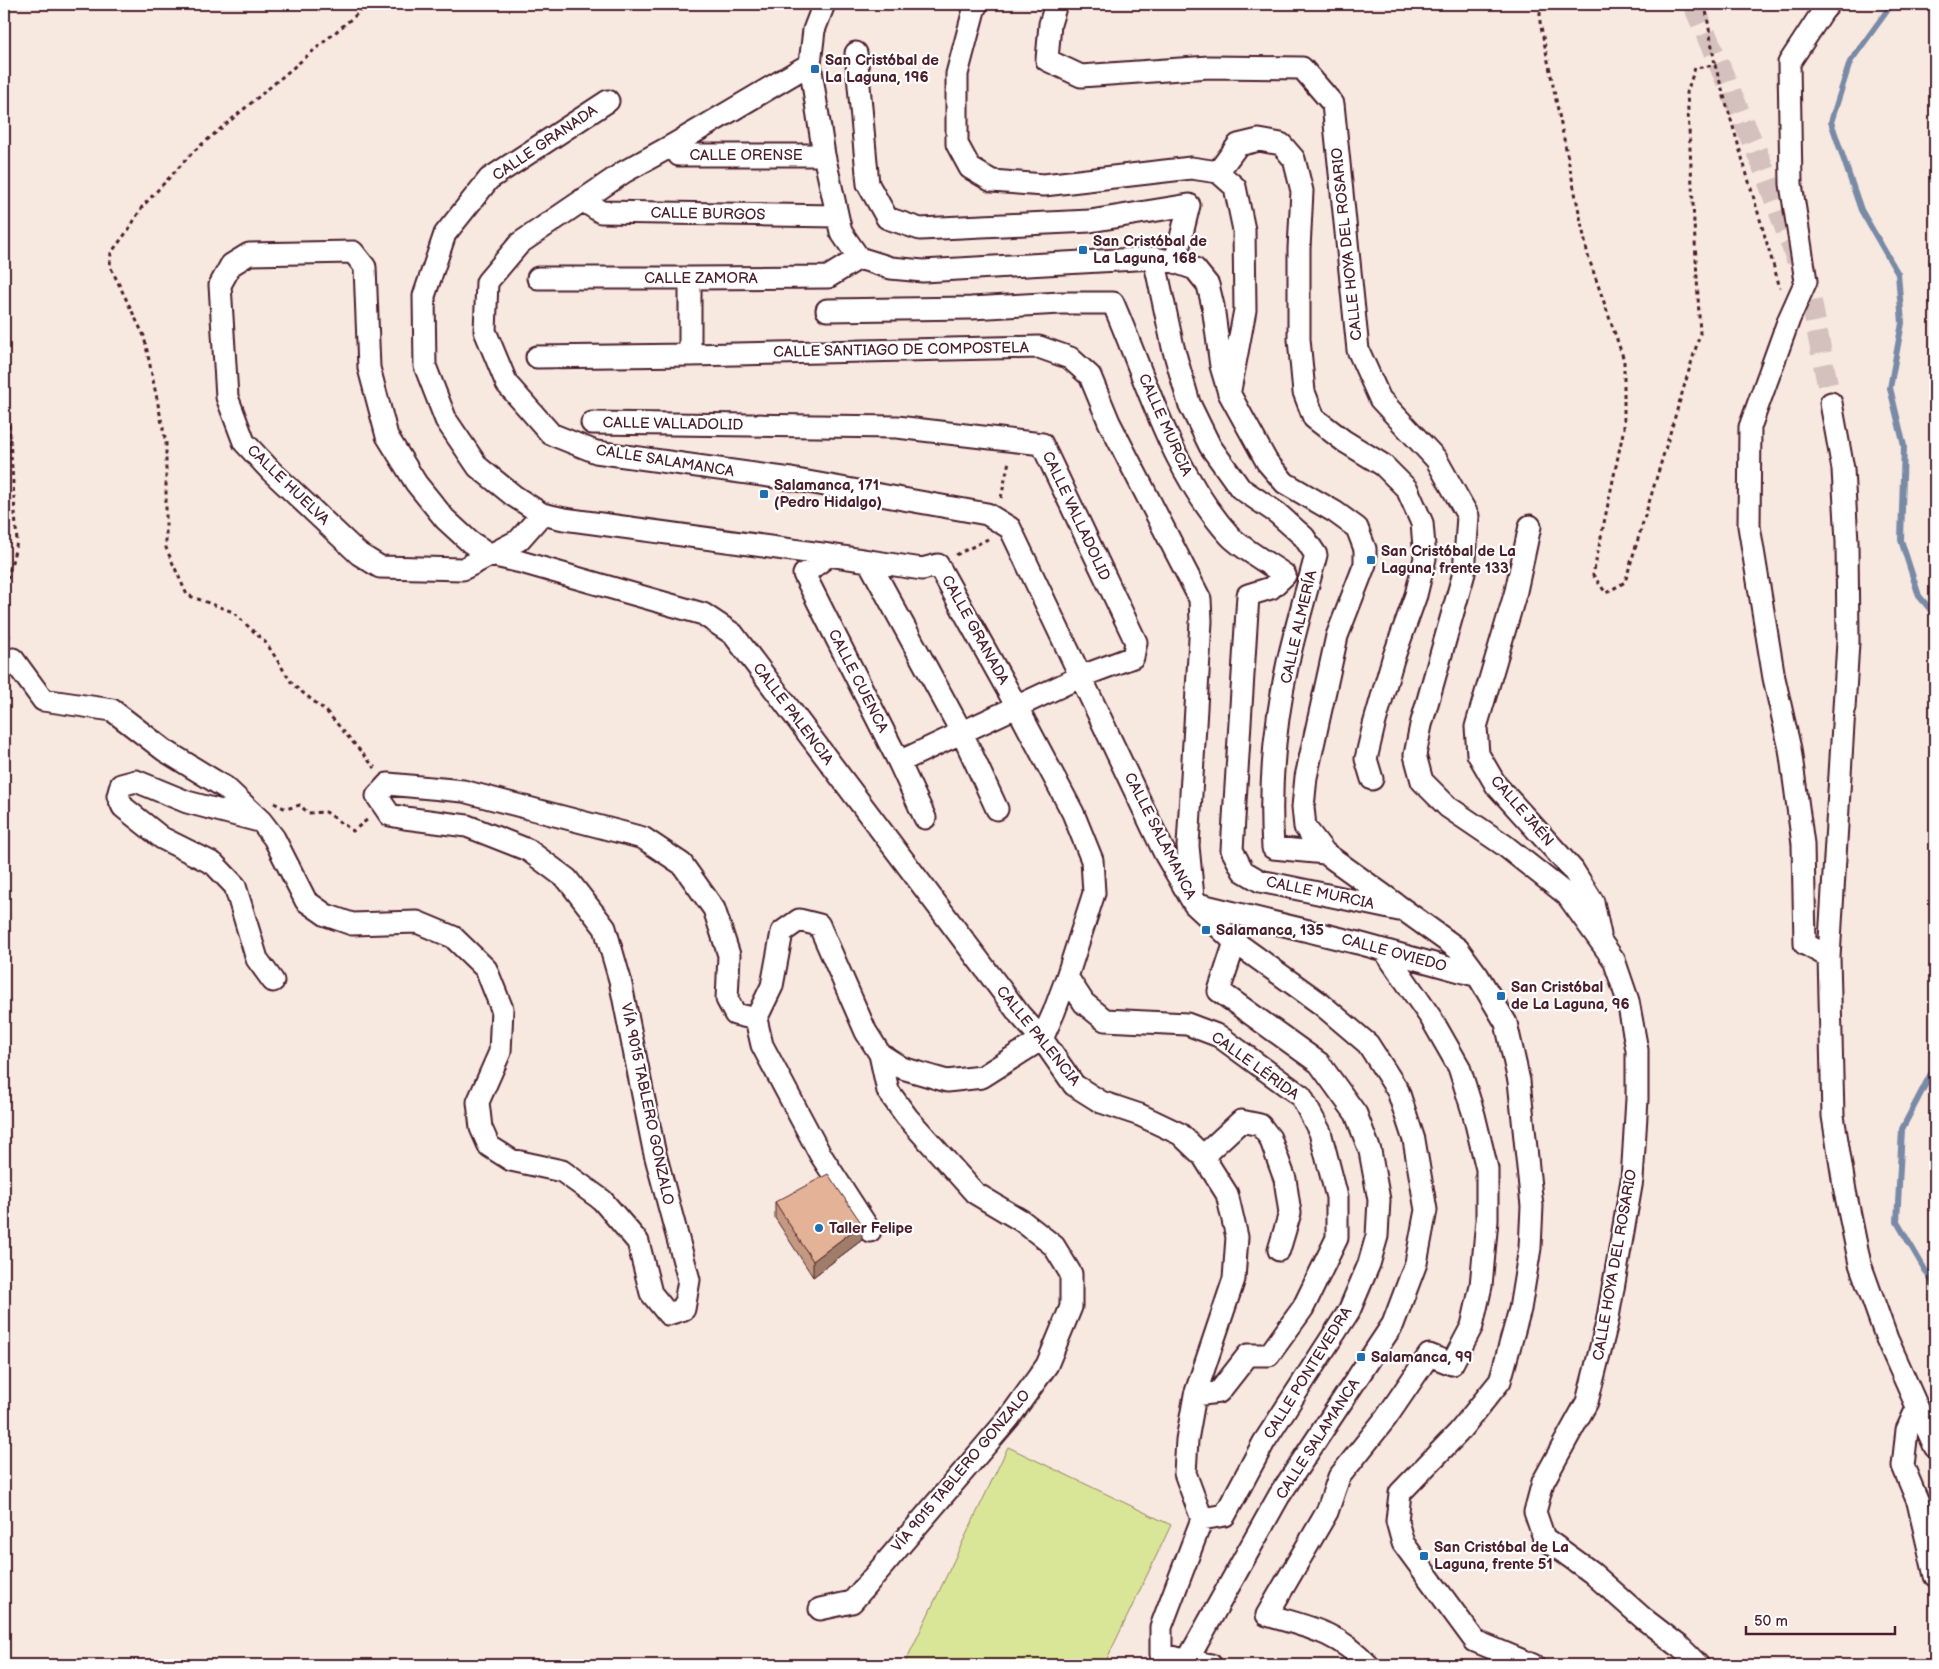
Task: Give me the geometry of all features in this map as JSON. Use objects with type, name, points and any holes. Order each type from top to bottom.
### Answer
[{"type":"street","points":[[824,4],[814,30],[810,64],[824,156],[841,232],[858,258],[891,268],[923,271],[1165,260],[1195,269],[1208,285],[1213,306],[1221,366],[1229,392],[1267,462],[1286,483],[1335,512],[1357,528],[1365,549],[1365,564],[1337,636],[1306,777],[1302,807],[1305,827],[1325,853],[1458,949],[1478,976],[1506,1023],[1519,1081],[1532,1206],[1530,1248],[1520,1309],[1500,1381],[1458,1433],[1400,1493],[1397,1521],[1403,1543],[1475,1641],[1533,1665]]},
{"type":"street","points":[[977,4],[957,74],[957,144],[970,168],[992,181],[1044,184],[1191,168],[1218,172],[1235,187],[1244,230],[1246,310],[1229,392]]},
{"type":"street","name":"CALLE HOYA DEL ROSARIO","points":[[1056,4],[1050,24],[1047,60],[1081,76],[1208,67],[1302,68],[1333,104],[1358,350],[1380,399],[1436,459],[1468,516],[1464,574],[1421,724],[1415,755],[1422,781],[1448,806],[1504,845],[1567,895],[1614,960],[1628,1001],[1638,1050],[1632,1180],[1607,1323],[1587,1402],[1543,1482],[1534,1512],[1544,1538],[1591,1572],[1644,1619],[1679,1646],[1698,1665]]},
{"type":"street","points":[[1829,4],[1789,63],[1791,184],[1806,280],[1789,319],[1750,427],[1749,526],[1774,678],[1790,749],[1802,834],[1805,944],[1829,957]]},
{"type":"street","points":[[856,53],[868,184],[887,218],[920,229],[1090,221],[1189,205],[1165,260]]},
{"type":"street","name":"CALLE SALAMANCA","points":[[810,64],[624,172],[520,243],[487,282],[485,331],[507,384],[551,434],[596,452],[801,481],[987,514],[1003,524],[1082,676],[1166,854],[1194,904],[1235,942],[1321,1004],[1368,1044],[1398,1091],[1414,1140],[1426,1210],[1416,1263],[1393,1324],[1279,1496],[1187,1661]]},
{"type":"street","name":"CALLE GRANADA","points":[[608,101],[489,179],[445,234],[424,296],[425,366],[446,420],[478,467],[514,496],[542,514],[564,519],[829,555],[922,570],[938,565],[1017,706],[1073,812],[1092,860],[1094,893],[1067,977],[1042,1039]]},
{"type":"street","points":[[1218,172],[1238,145],[1259,140],[1281,144],[1294,159],[1302,191],[1299,249],[1299,329],[1304,392],[1314,418],[1344,441],[1383,465],[1408,489],[1422,523],[1424,558],[1416,595],[1394,659],[1366,758],[1372,779]]},
{"type":"street","name":"CALLE ORENSE","points":[[673,145],[679,155],[824,156]]},
{"type":"street","name":"CALLE BURGOS","points":[[582,200],[600,212],[838,216]]},
{"type":"street","name":"CALLE HUELVA","points":[[352,252],[365,267],[369,368],[386,436],[416,483],[446,519],[470,542],[491,556],[463,570],[380,567],[359,554],[271,471],[244,442],[227,398],[220,285],[231,265],[249,254],[352,252]]},
{"type":"street","name":"CALLE ZAMORA","points":[[538,278],[828,276],[858,258]]},
{"type":"street","name":"CALLE ALMERÍA","points":[[1165,260],[1174,347],[1189,403],[1210,446],[1240,488],[1304,536],[1316,555],[1288,663],[1276,739],[1271,815],[1273,848],[1325,853]]},
{"type":"street","points":[[690,278],[690,355]]},
{"type":"street","name":"CALLE MURCIA","points":[[827,310],[971,308],[1113,303],[1159,419],[1179,463],[1204,504],[1231,537],[1286,575],[1271,588],[1248,595],[1232,850],[1243,871],[1260,880],[1406,912]]},
{"type":"street","name":"CALLE SANTIAGO DE COMPOSTELA","points":[[537,357],[1039,347],[1070,358],[1090,376],[1110,422],[1200,600],[1201,621],[1188,846],[1194,904]]},
{"type":"street","points":[[1831,403],[1843,469],[1847,542],[1848,642],[1829,957],[1833,1116],[1845,1191],[1860,1264],[1886,1339],[1935,1447]]},
{"type":"street","name":"CALLE VALLADOLID","points":[[592,423],[897,427],[1042,444],[1136,642],[1133,657],[1082,676],[899,762]]},
{"type":"street","points":[[491,556],[519,540],[542,514]]},
{"type":"street","name":"CALLE JAÉN","points":[[1530,526],[1516,591],[1476,727],[1478,754],[1496,785],[1574,870],[1593,902],[1601,943]]},
{"type":"street","name":"CALLE CUENCA","points":[[829,555],[804,574],[899,762],[925,818]]},
{"type":"street","name":"CALLE PALENCIA","points":[[491,556],[521,562],[703,614],[732,634],[1020,1015],[1042,1039],[1074,1085],[1101,1102],[1140,1115],[1180,1134],[1203,1156],[1227,1194],[1237,1237],[1234,1279],[1195,1396],[1186,1440],[1185,1473],[1202,1519]]},
{"type":"street","points":[[870,562],[962,733],[997,809]]},
{"type":"street","name":"VÍA 9015 TABLERO GONZALO","points":[[13,659],[43,700],[112,710],[164,750],[226,788],[254,814],[274,838],[306,902],[326,915],[352,924],[417,922],[453,937],[486,969],[502,1009],[500,1052],[478,1102],[482,1128],[490,1146],[511,1160],[562,1171],[602,1200],[638,1242],[651,1293],[668,1314],[684,1309],[689,1280],[654,1150],[620,980],[605,928],[567,879],[528,850],[467,826],[390,815],[384,806]]},
{"type":"street","points":[[254,814],[187,802],[136,781],[121,785],[118,796],[123,807],[162,838],[214,864],[235,886],[256,959],[273,981]]},
{"type":"street","points":[[384,806],[377,796],[388,784],[463,791],[643,838],[682,864],[714,909],[730,955],[727,999],[735,1014],[756,1019],[762,1045],[820,1154],[870,1230]]},
{"type":"street","name":"CALLE OVIEDO","points":[[1194,904],[1384,950],[1478,976]]},
{"type":"street","name":"VÍA 9015 TABLERO GONZALO","points":[[756,1019],[772,986],[782,932],[799,920],[819,925],[866,1032],[880,1054],[888,1091],[907,1117],[975,1193],[1022,1221],[1054,1246],[1071,1274],[1071,1307],[1047,1365],[1009,1418],[852,1602],[820,1609]]},
{"type":"street","name":"CALLE PONTEVEDRA","points":[[1202,1519],[1225,1515],[1264,1442],[1349,1311],[1370,1264],[1377,1236],[1379,1200],[1370,1151],[1356,1114],[1319,1063],[1219,990],[1235,942]]},
{"type":"street","points":[[1368,1665],[1355,1652],[1325,1632],[1267,1615],[1327,1512],[1339,1477],[1386,1418],[1429,1355],[1452,1364],[1472,1326],[1481,1286],[1488,1170],[1459,1067],[1431,1018],[1384,950]]},
{"type":"street","name":"CALLE LÉRIDA","points":[[1067,977],[1084,1003],[1106,1020],[1187,1024],[1219,1036],[1301,1096],[1320,1132],[1337,1197],[1337,1238],[1303,1308],[1268,1355],[1248,1355],[1219,1392],[1195,1396]]},
{"type":"street","name":"VÍA 9015 TABLERO GONZALO","points":[[880,1054],[902,1068],[947,1081],[982,1077],[1042,1039]]},
{"type":"street","points":[[1203,1156],[1241,1121],[1260,1125],[1265,1131],[1270,1138],[1285,1179],[1290,1213],[1279,1250]]},
{"type":"street","points":[[1917,1408],[1907,1430],[1902,1466],[1918,1502],[1935,1576]]},
{"type":"street","points":[[1202,1519],[1161,1627],[1161,1655],[1211,1665]]},
{"type":"path","points":[[1540,4],[1540,22],[1588,256],[1624,360],[1624,428],[1593,576],[1606,593],[1625,582],[1700,334],[1687,92],[1695,68],[1715,65]]},
{"type":"path","points":[[1705,4],[1715,65],[1789,319]]},
{"type":"path","points":[[4,401],[8,410],[17,542],[4,594]]},
{"type":"path","points":[[938,565],[1003,524],[1014,440]]},
{"type":"path","points":[[4,602],[13,659]]},
{"type":"path","points":[[254,814],[272,802],[286,809],[300,805],[308,813],[326,812],[353,831],[384,806]]},
{"type":"green space","points":[[1008,1447],[1171,1525],[1104,1665],[904,1665]]},
{"type":"building","name":"Taller Felipe","points":[[828,1174],[862,1224],[813,1261],[775,1202]]},
{"type":"waterway","points":[[1892,4],[1850,62],[1831,122],[1861,210],[1898,274],[1902,323],[1890,388],[1904,446],[1901,540],[1919,596],[1935,615]]},
{"type":"waterway","points":[[1935,1066],[1902,1129],[1897,1222],[1935,1287]]},
{"type":"tunnel","points":[[1693,4],[1761,162],[1811,299],[1831,403]]},
{"type":"place","name":"San Cristóbal de La Laguna, 196","points":[[815,69]]},
{"type":"place","name":"San Cristóbal de La Laguna, 168","points":[[1083,250]]},
{"type":"place","name":"Salamanca, 171 (Pedro Hidalgo)","points":[[764,494]]},
{"type":"place","name":"San Cristóbal de La Laguna, frente 133","points":[[1371,560]]},
{"type":"place","name":"Salamanca, 135","points":[[1206,930]]},
{"type":"place","name":"San Cristóbal de La Laguna, 96","points":[[1501,996]]},
{"type":"place","name":"Taller Felipe","points":[[819,1228]]},
{"type":"place","name":"Salamanca, 99","points":[[1361,1357]]},
{"type":"place","name":"San Cristóbal de La Laguna, frente 51","points":[[1424,1556]]}]
